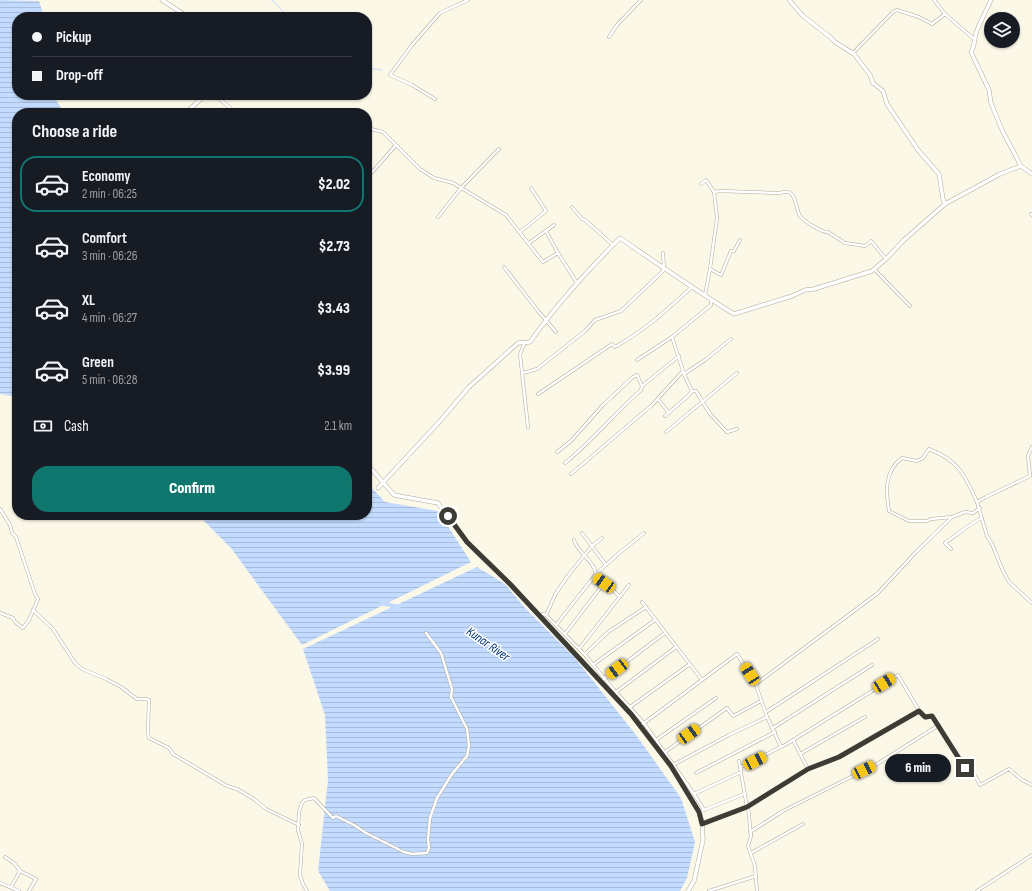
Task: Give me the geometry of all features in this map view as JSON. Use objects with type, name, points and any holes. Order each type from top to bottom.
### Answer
[{"type":"street","points":[[162,0],[180,12]]},
{"type":"street","points":[[435,99],[412,85],[390,75],[412,45],[440,13],[468,0]]},
{"type":"street","points":[[609,37],[616,25],[642,0]]},
{"type":"street","points":[[789,0],[803,16],[835,42],[853,54],[870,75],[873,83],[883,92],[887,104],[918,150],[939,174],[945,204]]},
{"type":"street","points":[[934,0],[945,14],[974,39]]},
{"type":"street","points":[[991,0],[974,39],[974,47],[971,52],[989,90],[991,103],[1002,130],[1021,166],[1032,174]]},
{"type":"street","points":[[853,54],[893,12],[898,10],[919,17],[932,24],[945,14]]},
{"type":"street","points":[[191,108],[200,100]]},
{"type":"street","points":[[220,100],[230,108]]},
{"type":"street","points":[[372,129],[383,132],[420,169],[434,178],[453,183],[506,214],[543,262],[558,253]]},
{"type":"street","points":[[372,172],[396,145]]},
{"type":"street","points":[[438,217],[461,188],[499,149]]},
{"type":"street","points":[[378,488],[441,420],[469,387],[518,343],[530,342],[545,320],[577,283],[620,238],[704,296],[734,314],[805,290],[814,289],[853,278],[872,271],[886,260],[904,240],[945,204],[1000,174],[1021,166]]},
{"type":"street","points":[[701,184],[706,180],[714,192],[718,218],[704,296]]},
{"type":"street","points":[[520,232],[546,211],[531,188]]},
{"type":"street","points":[[714,192],[784,192],[792,194],[795,197],[800,216],[814,227],[824,232],[828,232],[845,244],[864,246],[871,241],[886,260]]},
{"type":"street","points":[[572,207],[582,219],[613,245]]},
{"type":"street","points":[[529,243],[554,225]]},
{"type":"street","points":[[546,231],[577,283]]},
{"type":"street","points":[[710,269],[721,274],[731,251],[734,251],[740,240]]},
{"type":"street","points":[[523,373],[537,369],[585,331],[596,320],[621,311],[664,269],[663,253]]},
{"type":"street","points":[[504,267],[556,332]]},
{"type":"street","points":[[874,269],[910,306]]},
{"type":"street","points":[[538,394],[612,344],[615,347],[658,318],[692,287]]},
{"type":"street","points":[[637,360],[672,337],[711,305],[711,300]]},
{"type":"street","points":[[672,337],[683,373],[692,391],[696,391],[710,414],[728,432],[737,428]]},
{"type":"street","points":[[571,474],[658,399],[683,373],[705,360],[731,340]]},
{"type":"street","points":[[525,342],[520,354],[528,427]]},
{"type":"street","points":[[565,463],[580,450],[612,416],[642,390],[642,386],[678,356]]},
{"type":"street","points":[[666,432],[737,372]]},
{"type":"street","points":[[557,452],[571,441],[603,405],[633,377],[637,375],[642,386]]},
{"type":"street","points":[[665,416],[692,391]]},
{"type":"street","points":[[658,399],[669,413]]},
{"type":"street","points":[[977,502],[1030,476],[1028,456],[1032,447]]},
{"type":"street","points":[[980,508],[973,513],[965,512],[952,517],[931,519],[927,521],[909,521],[889,511],[887,494],[888,480],[891,469],[896,462],[902,458],[917,461],[923,458],[929,449],[943,454],[958,466],[980,508],[987,536],[992,544],[1003,571],[1009,582],[1032,603]]},
{"type":"street","points":[[372,470],[394,495],[438,503],[467,542],[510,584],[631,714],[694,794],[702,811],[703,840],[694,881],[688,891]]},
{"type":"street","points":[[0,509],[10,525],[12,533],[16,537],[38,599],[29,620],[23,628],[15,622],[13,618],[0,613]]},
{"type":"street","points":[[756,684],[878,593],[916,552],[952,517]]},
{"type":"street","points":[[952,549],[945,544],[976,520],[982,518]]},
{"type":"street","points":[[556,625],[596,574],[644,532]]},
{"type":"street","points":[[582,533],[606,565]]},
{"type":"street","points":[[546,615],[556,593],[570,573],[592,546],[602,538]]},
{"type":"street","points":[[574,540],[575,545],[585,555],[596,574],[596,577],[607,584],[620,596]]},
{"type":"street","points":[[565,634],[604,583]]},
{"type":"street","points":[[580,649],[630,585]]},
{"type":"street","points":[[642,602],[702,680]]},
{"type":"street","points":[[585,654],[608,632],[646,607]]},
{"type":"street","points":[[33,610],[53,629],[75,663],[82,669],[111,682],[137,699],[149,700],[149,738],[169,748],[173,754],[227,786],[237,789],[254,799],[266,809],[299,825]]},
{"type":"street","points":[[540,616],[543,614],[546,615]]},
{"type":"street","points":[[546,615],[585,654],[644,723],[665,752],[672,766],[702,811]]},
{"type":"street","points":[[594,664],[655,620]]},
{"type":"street","points":[[307,891],[300,875],[302,844],[298,830],[299,812],[302,803],[305,800],[314,798],[333,818],[336,816],[354,825],[366,834],[404,852],[412,854],[427,853],[429,848],[428,839],[430,818],[437,798],[452,774],[467,756],[469,746],[467,729],[451,697],[452,689],[441,653],[426,633]]},
{"type":"street","points":[[600,681],[665,633]]},
{"type":"street","points":[[766,712],[878,639]]},
{"type":"street","points":[[616,692],[676,647]]},
{"type":"street","points":[[640,726],[737,654],[756,684],[767,717],[781,747]]},
{"type":"street","points":[[630,707],[690,664]]},
{"type":"street","points":[[696,773],[774,730],[872,665]]},
{"type":"street","points":[[741,772],[741,767],[793,740],[898,675],[919,711],[925,717],[932,715],[965,768],[969,768],[972,771],[980,785],[1009,768],[1022,780],[1032,785]]},
{"type":"street","points":[[656,740],[716,698]]},
{"type":"street","points":[[665,752],[727,708],[733,716],[761,701]]},
{"type":"street","points":[[702,824],[748,807],[808,769],[839,757],[919,711]]},
{"type":"street","points":[[672,766],[729,735],[767,717]]},
{"type":"street","points":[[800,754],[865,717]]},
{"type":"street","points":[[750,832],[783,811],[877,764],[939,725]]},
{"type":"street","points":[[793,740],[808,769]]},
{"type":"street","points":[[739,761],[744,794],[748,807],[750,832],[748,846],[755,866],[757,891]]},
{"type":"street","points":[[694,794],[741,772]]},
{"type":"street","points":[[702,811],[744,794]]},
{"type":"street","points":[[751,852],[803,824]]},
{"type":"street","points":[[977,891],[1032,855]]},
{"type":"street","points":[[5,857],[14,863],[20,871],[36,879],[29,891]]},
{"type":"street","points":[[11,887],[20,871]]},
{"type":"street","points":[[709,891],[756,876]]},
{"type":"street","points":[[0,883],[19,891]]},
{"type":"water","points":[[0,0],[39,1],[42,12],[12,12],[12,100],[56,100],[61,108],[12,108],[12,396],[0,394]]},
{"type":"water","points":[[372,489],[385,502],[438,511],[471,562],[302,645],[231,548],[203,520],[372,520]]},
{"type":"water","points":[[477,567],[505,584],[525,608],[575,658],[636,735],[681,798],[695,842],[687,878],[680,891],[330,891],[318,871],[328,780],[325,715],[303,649]]},
{"type":"waterway","points":[[272,0],[283,12]]},
{"type":"waterway","points":[[372,69],[382,70]]},
{"type":"waterway","name":"Kunar River","points":[[381,603],[399,607]]},
{"type":"route","points":[[448,516],[467,542],[510,584],[631,714],[671,766],[699,812],[702,824],[747,807],[808,769],[839,757],[919,711],[927,718],[932,715],[965,768]]}]
